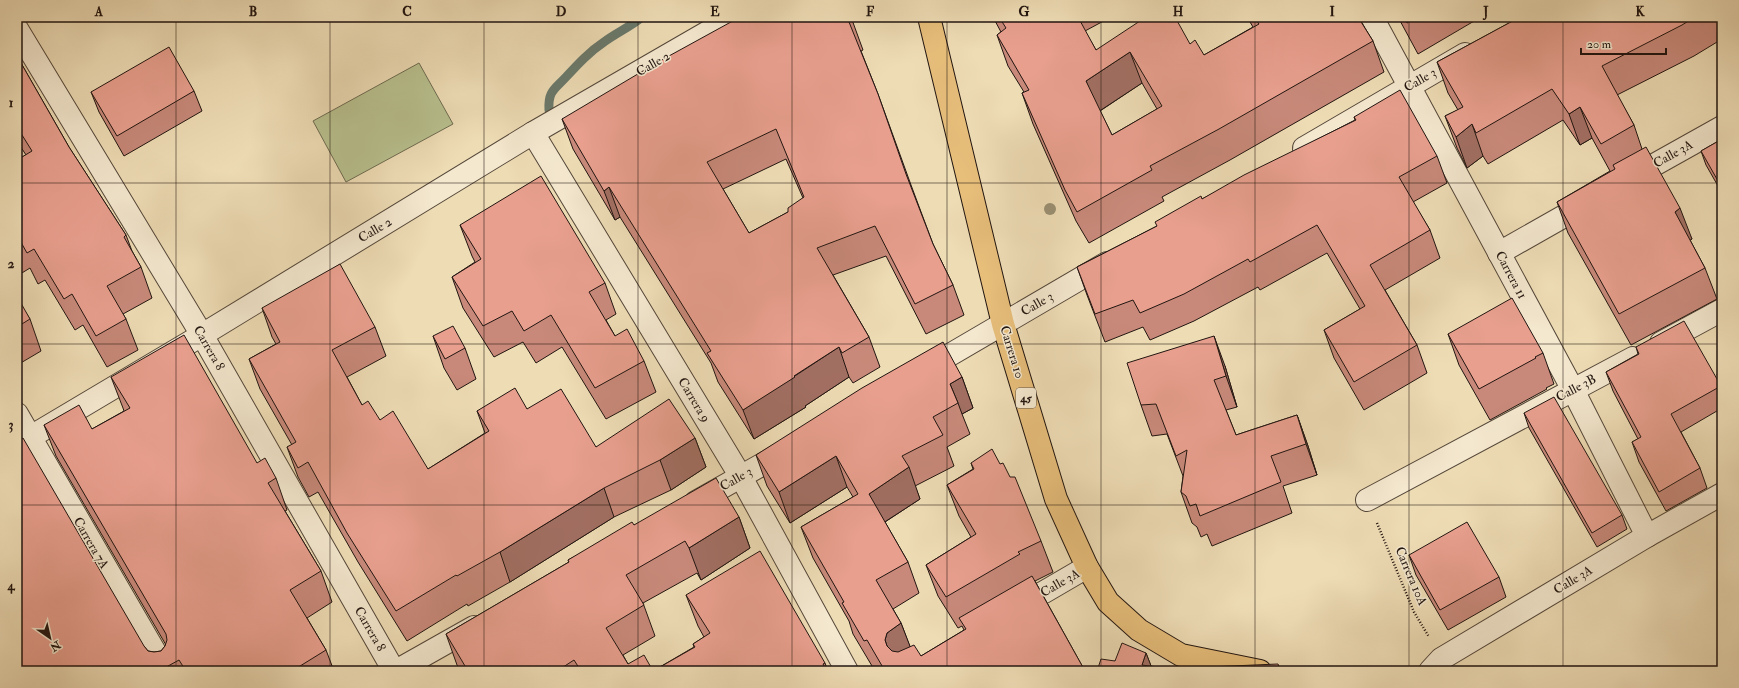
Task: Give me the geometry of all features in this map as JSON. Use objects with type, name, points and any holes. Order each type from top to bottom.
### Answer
[{"type":"main road","name":"Carrera 10","points":[[929,17],[1003,324],[1056,499],[1087,567],[1108,602],[1139,630],[1181,656],[1260,671]]},
{"type":"street","name":"Calle 2","points":[[24,442],[533,133],[734,17]]},
{"type":"street","name":"Carrera 11","points":[[1372,17],[1573,390],[1647,536]]},
{"type":"street","name":"Carrera 8","points":[[17,29],[202,335],[395,671]]},
{"type":"street","name":"Calle 3","points":[[1286,158],[1483,44]]},
{"type":"street","name":"Calle 3A","points":[[1499,253],[1722,127]]},
{"type":"street","name":"Carrera 9","points":[[533,133],[741,477],[847,671]]},
{"type":"street","name":"Calle 3","points":[[906,380],[1127,251]]},
{"type":"street","name":"Calle 3B","points":[[1367,500],[1722,310]]},
{"type":"street","name":"Carrera 7A","points":[[17,414],[24,442],[166,671]]},
{"type":"street","name":"Calle 3","points":[[679,512],[803,441]]},
{"type":"street","name":"Calle 3A","points":[[1435,665],[1647,536],[1722,494]]},
{"type":"street","name":"Calle 3A","points":[[998,619],[1087,567]]},
{"type":"street","points":[[395,671],[492,617]]},
{"type":"path","name":"Carrera 10A","points":[[1367,500],[1435,665]]},
{"type":"green space","points":[[419,63],[453,124],[346,182],[313,121]]},
{"type":"building","points":[[740,17],[851,17],[852,21],[849,22],[878,94],[906,174],[933,244],[953,285],[915,304],[875,226],[817,248],[869,337],[842,353],[839,347],[743,410],[707,353],[711,351],[609,187],[604,191],[562,119],[658,62]],"holes":[[[776,129],[804,197],[788,208],[788,212],[749,233],[707,162]]]},
{"type":"building","points":[[999,17],[1078,17],[1096,50],[1146,17],[1175,17],[1190,44],[1195,40],[1204,55],[1259,24],[1254,17],[1358,17],[1373,41],[1219,129],[1150,166],[1152,170],[1077,212],[1065,190],[1022,93],[1029,90],[997,35],[1006,28]],"holes":[[[1130,52],[1162,106],[1112,135],[1086,81]]]},
{"type":"building","points":[[1404,17],[1418,17],[1407,23]]},
{"type":"building","points":[[1520,17],[1695,17],[1602,66],[1634,125],[1601,144],[1580,107],[1569,114],[1552,89],[1476,133],[1472,124],[1456,137],[1445,116],[1463,107],[1437,62]]},
{"type":"building","points":[[169,47],[194,91],[117,136],[91,92]]},
{"type":"building","points":[[17,56],[69,147],[126,235],[124,237],[141,267],[107,286],[126,319],[96,336],[72,294],[64,299],[34,249],[27,253],[18,237],[17,238],[17,178],[21,176],[17,170],[17,160],[32,151],[17,127]]},
{"type":"building","points":[[1400,90],[1437,156],[1399,177],[1430,230],[1370,265],[1417,345],[1354,382],[1324,330],[1365,306],[1317,225],[1250,262],[1248,259],[1184,294],[1140,313],[1133,300],[1095,314],[1077,267],[1157,226],[1155,222],[1201,196],[1202,199],[1244,175],[1356,120],[1354,117]]},
{"type":"building","points":[[1722,139],[1722,188],[1701,151]]},
{"type":"building","points":[[1646,147],[1680,208],[1675,212],[1705,268],[1619,314],[1557,202],[1615,169],[1613,165]]},
{"type":"building","points":[[541,176],[605,283],[589,292],[615,336],[627,329],[644,361],[595,388],[551,315],[524,331],[512,311],[483,326],[452,277],[481,259],[460,225]]},
{"type":"building","points":[[340,264],[375,327],[332,350],[362,405],[368,401],[380,420],[393,411],[428,469],[489,431],[477,411],[515,388],[527,409],[561,389],[596,447],[669,399],[695,438],[660,460],[604,488],[500,552],[457,576],[456,575],[396,611],[347,533],[308,462],[298,468],[287,447],[296,442],[249,359],[280,342],[262,308]]},
{"type":"building","points":[[18,298],[30,319],[17,327],[17,299]]},
{"type":"building","points":[[1512,298],[1543,353],[1479,389],[1448,334]]},
{"type":"building","points":[[1684,321],[1721,386],[1671,414],[1700,468],[1659,492],[1632,442],[1641,437],[1606,372],[1639,354],[1636,347]]},
{"type":"building","points":[[453,326],[465,348],[445,359],[433,336]]},
{"type":"building","points":[[184,335],[257,463],[265,458],[276,478],[268,483],[321,571],[290,590],[326,650],[292,671],[186,671],[179,660],[159,671],[17,671],[17,442],[23,438],[144,646],[148,651],[154,652],[161,651],[165,646],[167,640],[166,634],[44,425],[79,405],[92,429],[130,408],[111,377]]},
{"type":"building","points":[[1214,336],[1226,376],[1214,380],[1236,435],[1297,415],[1306,444],[1271,456],[1281,482],[1200,516],[1196,504],[1190,506],[1186,496],[1181,492],[1187,450],[1176,456],[1156,404],[1141,405],[1127,363]]},
{"type":"building","points":[[943,342],[962,377],[950,384],[958,403],[933,417],[943,435],[902,456],[909,467],[869,494],[908,562],[876,580],[901,623],[887,633],[885,640],[887,646],[892,651],[898,652],[914,645],[921,656],[966,629],[959,618],[1032,576],[1085,671],[885,671],[867,640],[864,641],[842,603],[844,602],[801,527],[858,494],[836,456],[779,492],[756,455],[862,388]]},
{"type":"building","points":[[1722,371],[1722,383],[1717,374]]},
{"type":"building","points":[[1554,397],[1622,515],[1592,533],[1524,413]]},
{"type":"building","points":[[992,449],[1000,464],[1003,463],[1010,477],[1015,477],[1041,541],[1018,552],[1020,554],[946,597],[926,565],[976,534],[947,485],[974,469],[971,463]]},
{"type":"building","points":[[716,478],[739,517],[689,548],[685,541],[626,575],[644,605],[606,628],[628,664],[644,655],[653,671],[581,671],[574,660],[557,671],[468,671],[446,634],[569,562],[568,560],[632,522],[634,525]]},
{"type":"building","points":[[1467,522],[1499,577],[1440,610],[1409,555]]},
{"type":"building","points":[[760,551],[825,663],[823,664],[827,671],[653,671],[695,647],[693,644],[710,633],[686,595]]},
{"type":"building","points":[[1122,643],[1146,653],[1142,665],[1175,671],[1106,671],[1098,668],[1101,659],[1115,661]]},
{"type":"building","points":[[1278,664],[1281,671],[1209,671],[1208,667]]},
{"type":"waterway","points":[[549,110],[550,99],[553,91],[579,63],[599,46],[642,17]]}]
